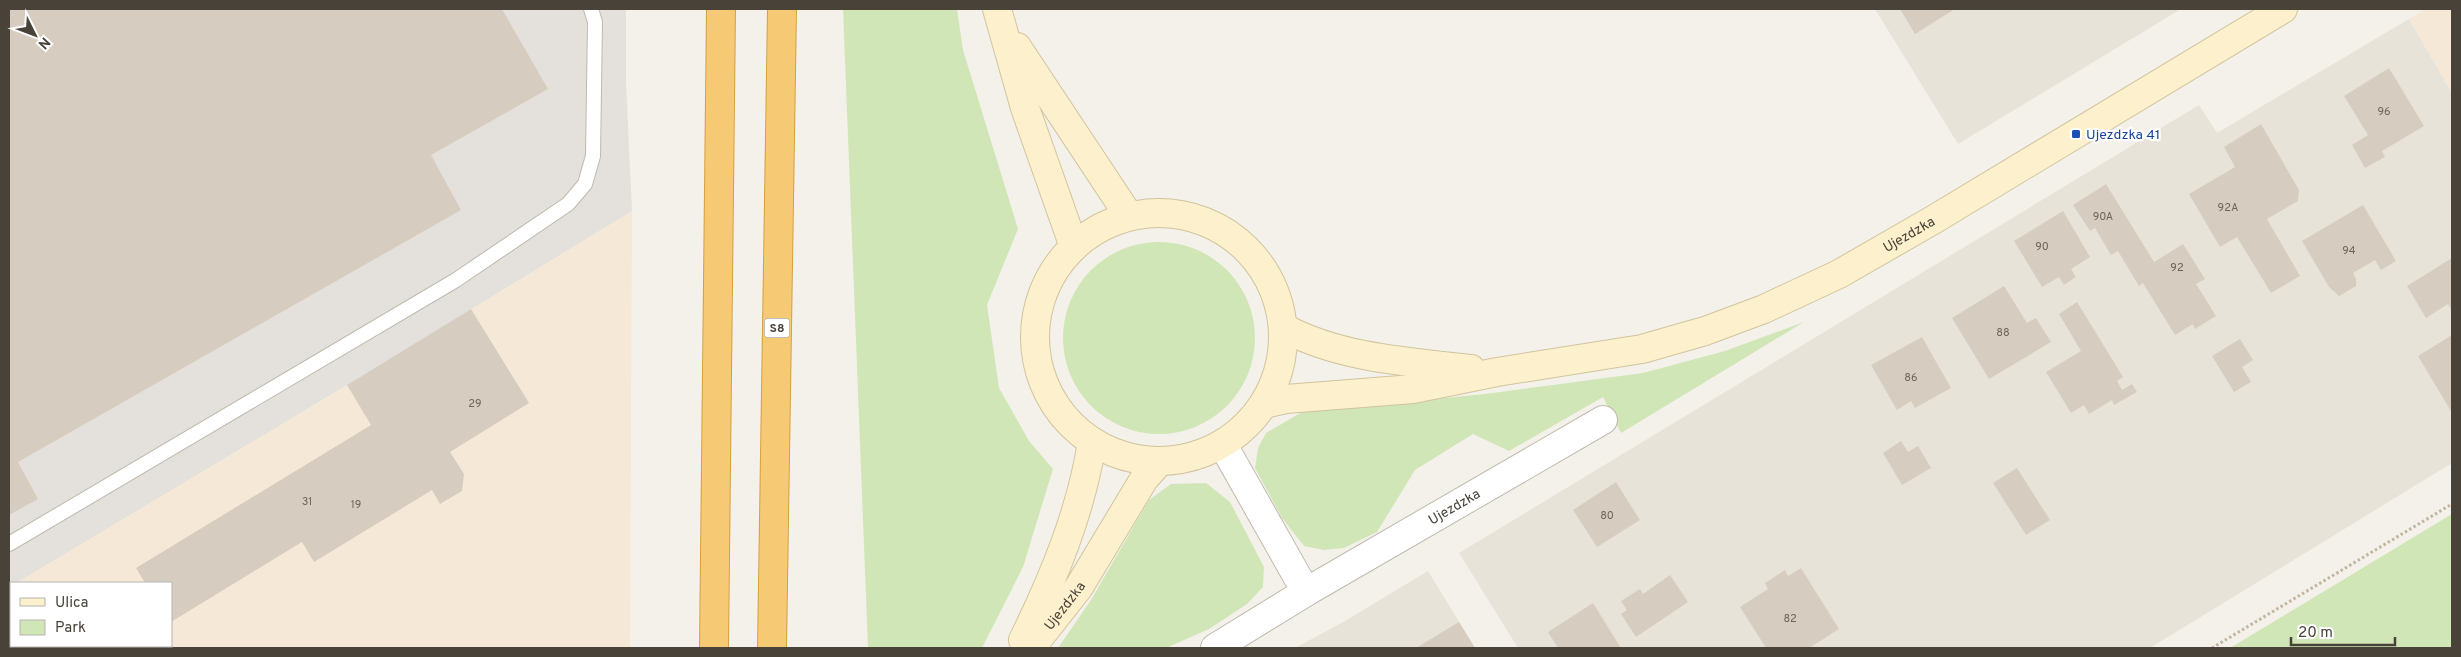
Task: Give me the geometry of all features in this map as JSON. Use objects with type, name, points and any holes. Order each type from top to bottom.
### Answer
[{"type":"highway","points":[[714,648],[721,9]]},
{"type":"highway","name":"S8","points":[[772,648],[782,9]]},
{"type":"main road","name":"Ujezdzka","points":[[1264,404],[1286,399],[1413,389],[1498,372],[1642,349],[1705,331],[1772,305],[1839,274],[1933,220],[2283,9]]},
{"type":"main road","points":[[999,16],[1047,95],[1129,216]]},
{"type":"main road","points":[[999,16],[1024,108],[1074,247]]},
{"type":"main road","points":[[1165,212],[1200,219],[1232,236],[1259,261],[1276,292],[1284,328],[1283,355],[1276,381],[1264,404],[1248,424],[1223,445],[1196,456],[1160,461],[1125,456],[1092,442],[1070,424],[1053,402],[1041,376],[1035,349],[1036,321],[1043,293],[1056,268],[1074,247],[1099,228],[1129,216],[1165,212]]},
{"type":"main road","name":"Ujezdzka","points":[[1284,328],[1327,347],[1405,362],[1498,372]]},
{"type":"main road","name":"Ujezdzka","points":[[1020,648],[1055,572],[1078,508],[1092,442]]},
{"type":"main road","name":"Ujezdzka","points":[[1031,648],[1079,587],[1144,480],[1160,461]]},
{"type":"street","name":"Ujezdzka","points":[[1215,648],[1306,592],[1603,420]]},
{"type":"street","points":[[1223,445],[1306,592]]},
{"type":"lane","points":[[9,544],[456,280],[568,204],[584,184],[593,156],[595,22],[592,9]]},
{"type":"path","points":[[2212,648],[2452,504]]},
{"type":"shaded area","points":[[9,9],[626,9],[626,82],[632,211],[347,385],[18,582],[10,582],[10,647],[54,648],[9,648]]},
{"type":"shaded area","points":[[1875,9],[2181,9],[1958,144]]},
{"type":"shaded area","points":[[2426,9],[2452,9],[2452,93],[2409,19]]},
{"type":"shaded area","points":[[2409,19],[2452,93],[2452,463],[2150,648],[1518,648],[1459,553],[2199,105],[2217,133]]},
{"type":"shaded area","points":[[632,211],[630,648],[54,648],[172,647],[172,582],[15,582],[347,385]]},
{"type":"shaded area","points":[[1428,571],[1475,648],[1295,648],[1345,621]]},
{"type":"green space","points":[[843,9],[957,9],[963,50],[1018,229],[987,305],[999,388],[1029,441],[1053,469],[1023,567],[982,648],[868,648]]},
{"type":"green space","points":[[1150,242],[1168,242],[1196,249],[1212,258],[1227,270],[1239,285],[1248,301],[1255,329],[1255,347],[1248,375],[1239,391],[1227,406],[1212,418],[1196,427],[1168,434],[1150,434],[1131,430],[1114,423],[1098,412],[1085,399],[1074,383],[1067,366],[1063,347],[1063,329],[1067,310],[1074,293],[1085,277],[1098,264],[1114,253],[1131,246]]},
{"type":"green space","points":[[1804,322],[1621,433],[1603,397],[1509,451],[1473,434],[1415,470],[1377,532],[1344,548],[1324,550],[1304,546],[1282,518],[1255,468],[1258,448],[1266,433],[1302,412],[1485,394],[1643,373],[1725,351]]},
{"type":"green space","points":[[1206,483],[1230,502],[1264,567],[1263,587],[1247,604],[1209,629],[1166,648],[1058,648],[1091,600],[1149,500],[1171,484]]},
{"type":"green space","points":[[2452,514],[2452,648],[2230,648]]},
{"type":"building","points":[[9,9],[502,9],[548,89],[431,155],[461,210],[18,462],[38,499],[9,515]]},
{"type":"building","points":[[1900,9],[1955,9],[1915,34]]},
{"type":"building","points":[[2389,68],[2424,126],[2382,151],[2385,157],[2365,168],[2352,145],[2368,135],[2344,96]]},
{"type":"building","points":[[2261,124],[2299,190],[2298,201],[2267,219],[2300,276],[2271,293],[2237,237],[2220,247],[2189,194],[2235,167],[2224,147]]},
{"type":"building","points":[[2106,184],[2154,262],[2183,244],[2205,279],[2196,284],[2216,316],[2195,329],[2193,324],[2175,335],[2143,283],[2139,286],[2118,251],[2111,255],[2095,228],[2090,231],[2073,205]]},
{"type":"building","points":[[2363,205],[2396,261],[2381,270],[2375,260],[2353,273],[2356,279],[2356,286],[2339,296],[2329,287],[2302,241]]},
{"type":"building","points":[[2063,211],[2090,257],[2071,269],[2076,277],[2064,285],[2059,277],[2042,287],[2014,241]]},
{"type":"building","points":[[2452,258],[2452,311],[2448,304],[2426,318],[2407,286]]},
{"type":"building","points":[[2004,286],[2027,323],[2036,318],[2051,342],[1989,379],[1952,318]]},
{"type":"building","points":[[2077,302],[2123,377],[2117,381],[2122,390],[2132,384],[2137,392],[2114,405],[2112,400],[2089,414],[2084,405],[2071,413],[2046,372],[2081,351],[2059,314]]},
{"type":"building","points":[[471,309],[529,403],[450,452],[464,474],[462,491],[440,504],[432,490],[314,562],[302,542],[172,621],[172,582],[144,582],[136,568],[371,425],[347,385]]},
{"type":"building","points":[[2452,335],[2452,413],[2418,356]]},
{"type":"building","points":[[1922,337],[1951,388],[1915,408],[1911,401],[1897,410],[1871,365]]},
{"type":"building","points":[[2240,339],[2253,360],[2242,367],[2251,382],[2234,392],[2212,356]]},
{"type":"building","points":[[1901,441],[1908,452],[1918,446],[1931,468],[1902,485],[1883,453]]},
{"type":"building","points":[[2017,468],[2050,520],[2026,535],[1993,483]]},
{"type":"building","points":[[1616,482],[1640,520],[1597,547],[1573,510]]},
{"type":"building","points":[[1801,568],[1839,629],[1809,648],[1766,648],[1740,607],[1768,589],[1765,583],[1785,570],[1788,576]]},
{"type":"building","points":[[1670,575],[1688,602],[1636,637],[1621,614],[1627,610],[1621,601],[1640,589],[1643,594]]},
{"type":"building","points":[[1593,603],[1621,648],[1558,648],[1548,632]]},
{"type":"building","points":[[1459,622],[1475,648],[1416,648]]},
{"type":"place","name":"Ujezdzka 41","points":[[2076,134]]}]
